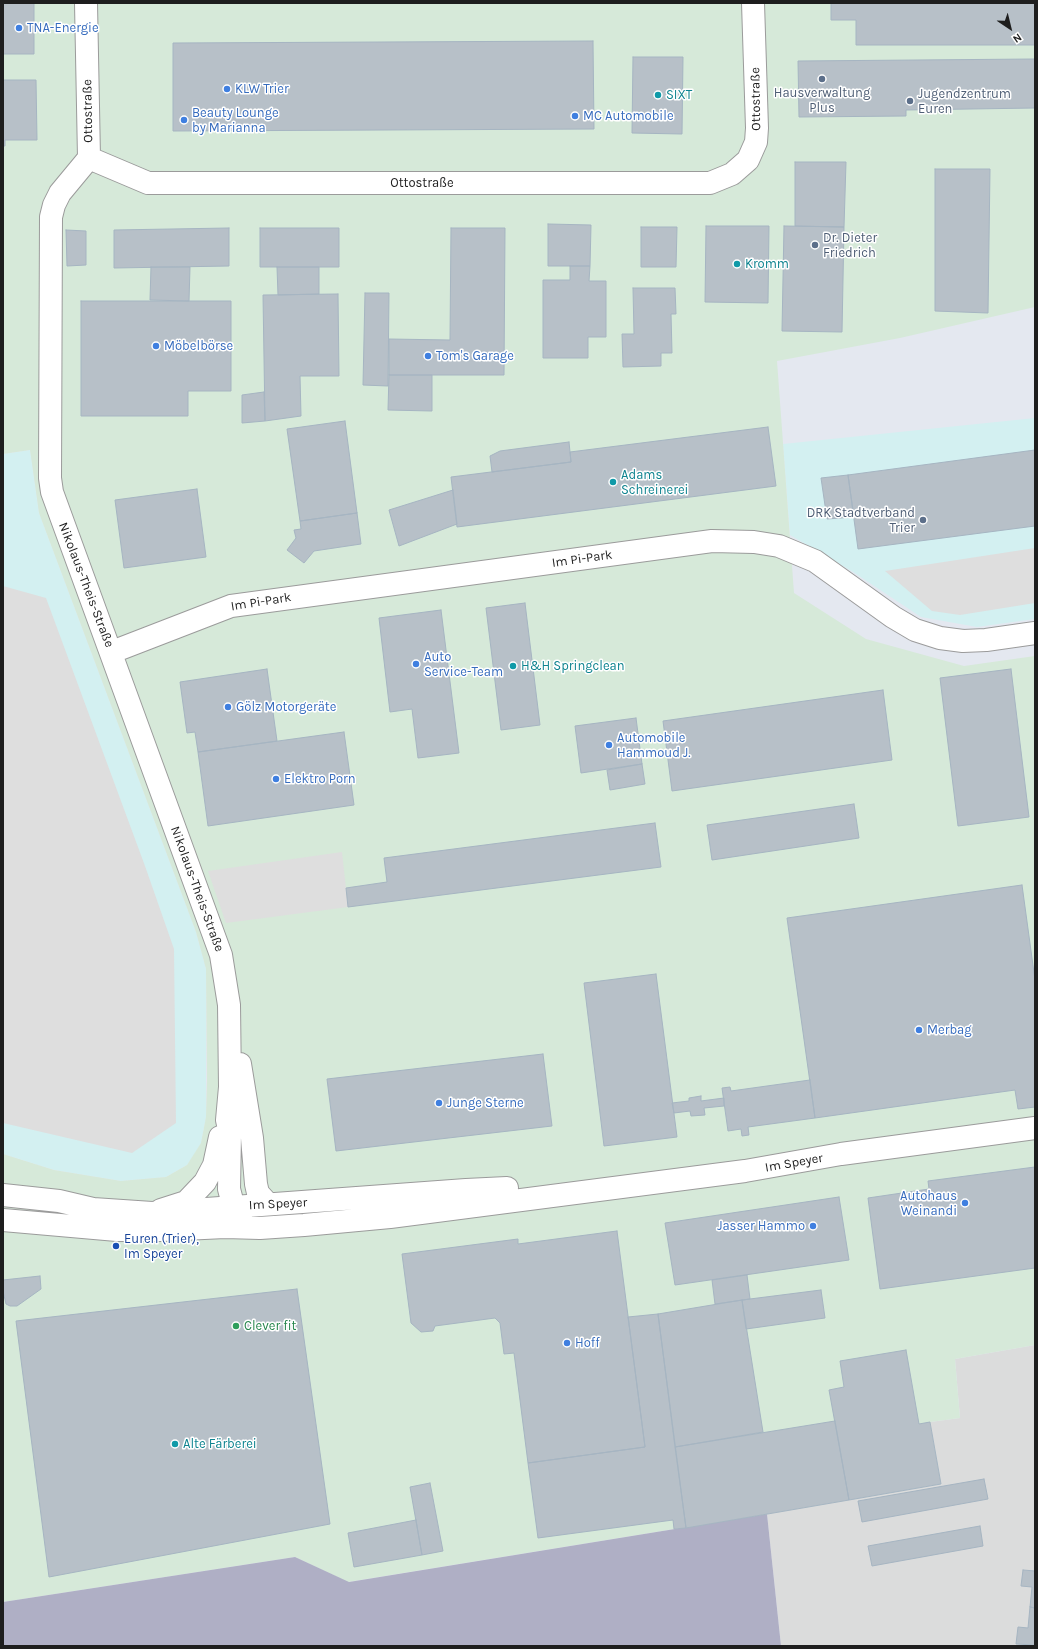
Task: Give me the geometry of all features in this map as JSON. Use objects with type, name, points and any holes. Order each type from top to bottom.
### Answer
[{"type":"street","name":"Ottostraße","points":[[86,3],[89,158],[148,183],[710,184],[732,174],[748,160],[756,142],[757,128],[753,3]]},
{"type":"street","name":"Nikolaus-Theis-Straße","points":[[89,158],[60,193],[54,205],[51,217],[50,478],[52,492],[112,652],[221,955],[245,1091],[245,1211]]},
{"type":"street","name":"Im Pi-Park","points":[[112,652],[231,606],[712,541],[754,542],[779,546],[815,561],[893,617],[914,630],[940,638],[963,641],[986,640],[1035,633]]},
{"type":"street","name":"Nikolaus-Theis-Straße","points":[[229,1005],[230,1087],[227,1120],[230,1134],[229,1189],[245,1211]]},
{"type":"street","name":"Nikolaus-Theis-Straße","points":[[152,1213],[186,1202],[205,1182],[214,1165],[221,1132],[227,1120]]},
{"type":"street","name":"Im Speyer","points":[[245,1211],[260,1228],[390,1217],[737,1172],[841,1154],[1035,1128]]},
{"type":"street","name":"Im Speyer","points":[[3,1195],[59,1201],[93,1209],[152,1213],[245,1211],[506,1188],[534,1189],[552,1195]]},
{"type":"street","name":"Im Speyer","points":[[3,1220],[117,1230],[162,1230],[245,1211]]},
{"type":"shaded area","points":[[3,3],[1035,3],[1035,307],[900,338],[777,361],[794,593],[866,639],[964,666],[1035,656],[1035,1345],[955,1359],[960,1418],[930,1422],[941,1484],[767,1514],[348,1582],[295,1557],[3,1602],[3,1154],[54,1170],[121,1181],[166,1177],[187,1165],[201,1143],[206,1117],[207,1080],[206,969],[196,932],[39,513],[30,450],[3,454]]},
{"type":"shaded area","points":[[1035,418],[1035,619],[977,627],[921,617],[853,572],[790,535],[783,444]]},
{"type":"shaded area","points":[[30,450],[39,513],[196,932],[206,969],[206,1117],[201,1143],[187,1165],[166,1177],[121,1181],[54,1170],[3,1154],[3,454]]},
{"type":"shaded area","points":[[1035,548],[1035,603],[960,615],[932,611],[885,571]]},
{"type":"shaded area","points":[[3,586],[46,598],[174,949],[176,1123],[132,1153],[3,1123]]},
{"type":"shaded area","points":[[342,852],[348,907],[226,923],[208,871]]},
{"type":"shaded area","points":[[1035,1345],[1035,1646],[781,1646],[767,1514],[941,1484],[930,1422],[960,1418],[955,1359]]},
{"type":"shaded area","points":[[767,1514],[781,1646],[3,1646],[3,1602],[295,1557],[349,1582]]},
{"type":"building","name":"TNA-Energie","points":[[3,3],[34,3],[34,54],[3,54]]},
{"type":"building","points":[[831,3],[1035,3],[1035,45],[856,45],[856,20],[831,20]]},
{"type":"building","points":[[593,41],[594,129],[173,131],[173,43]]},
{"type":"building","name":"SIXT","points":[[633,57],[683,57],[682,134],[632,133]]},
{"type":"building","points":[[1035,59],[1035,108],[906,110],[906,116],[799,117],[798,61]]},
{"type":"building","points":[[3,80],[36,80],[37,140],[5,140],[5,146],[3,146]]},
{"type":"building","points":[[795,162],[846,162],[844,227],[795,226]]},
{"type":"building","points":[[935,169],[990,169],[988,313],[935,311]]},
{"type":"building","points":[[548,224],[591,225],[590,266],[548,266]]},
{"type":"building","name":"Kromm","points":[[706,226],[769,226],[768,303],[705,302]]},
{"type":"building","points":[[784,226],[844,227],[842,332],[782,331]]},
{"type":"building","points":[[641,227],[677,227],[676,267],[641,267]]},
{"type":"building","points":[[229,228],[229,266],[114,268],[114,230]]},
{"type":"building","points":[[260,228],[339,228],[339,267],[260,267]]},
{"type":"building","points":[[451,228],[505,228],[504,375],[389,375],[389,339],[450,340]]},
{"type":"building","points":[[66,230],[86,231],[86,265],[67,266]]},
{"type":"building","points":[[570,266],[590,266],[589,281],[606,281],[606,337],[588,337],[588,358],[543,358],[543,280],[570,280]]},
{"type":"building","points":[[151,267],[190,267],[189,301],[150,300]]},
{"type":"building","points":[[277,267],[319,267],[319,294],[278,295]]},
{"type":"building","points":[[633,288],[675,288],[676,314],[671,314],[672,353],[661,353],[661,366],[623,367],[622,334],[634,334]]},
{"type":"building","points":[[365,293],[389,293],[388,386],[363,385]]},
{"type":"building","points":[[338,294],[339,376],[300,376],[301,416],[265,421],[263,295]]},
{"type":"building","name":"Möbelbörse","points":[[81,301],[231,301],[231,391],[188,391],[188,416],[81,416]]},
{"type":"building","points":[[389,375],[432,375],[432,411],[388,410]]},
{"type":"building","points":[[264,392],[265,421],[242,423],[242,395]]},
{"type":"building","points":[[345,421],[357,513],[300,521],[287,429]]},
{"type":"building","name":"Adams Schreinerei","points":[[768,427],[776,486],[457,527],[451,477],[571,462],[570,452]]},
{"type":"building","points":[[569,442],[571,462],[492,472],[490,456],[500,451]]},
{"type":"building","points":[[1035,450],[1035,526],[858,549],[848,475]]},
{"type":"building","points":[[848,475],[854,517],[827,519],[821,478]]},
{"type":"building","points":[[197,489],[206,557],[124,568],[115,500]]},
{"type":"building","points":[[453,490],[457,524],[399,546],[389,510]]},
{"type":"building","points":[[357,513],[361,544],[314,551],[304,563],[287,550],[296,538],[294,530],[301,529],[300,521]]},
{"type":"building","name":"H&H Springclean","points":[[525,603],[540,725],[501,730],[486,608]]},
{"type":"building","name":"Auto Service-Team","points":[[441,610],[459,753],[418,758],[412,709],[390,712],[379,618]]},
{"type":"building","name":"Gölz Motorgeräte","points":[[267,669],[277,741],[198,752],[195,732],[187,733],[180,682]]},
{"type":"building","points":[[1011,669],[1029,817],[958,826],[940,678]]},
{"type":"building","points":[[883,690],[892,760],[672,791],[663,721]]},
{"type":"building","name":"Automobile Hammoud J.","points":[[636,718],[642,764],[581,773],[575,726]]},
{"type":"building","name":"Elektro Porn","points":[[344,732],[354,805],[208,826],[198,752]]},
{"type":"building","points":[[642,764],[645,784],[610,790],[607,770]]},
{"type":"building","points":[[854,804],[859,838],[712,860],[707,825]]},
{"type":"building","points":[[655,823],[661,867],[348,907],[346,888],[387,882],[384,858]]},
{"type":"building","name":"Merbag","points":[[1022,885],[1035,980],[1035,1107],[1018,1109],[1015,1090],[815,1118],[787,918]]},
{"type":"building","points":[[656,974],[677,1137],[604,1146],[584,983]]},
{"type":"building","name":"Junge Sterne","points":[[543,1054],[552,1126],[336,1151],[327,1079]]},
{"type":"building","points":[[810,1080],[815,1118],[748,1127],[749,1135],[742,1136],[741,1129],[728,1131],[722,1088],[730,1087],[731,1091]]},
{"type":"building","points":[[701,1096],[701,1101],[724,1098],[724,1106],[704,1108],[705,1115],[691,1116],[690,1111],[674,1113],[672,1103],[689,1101],[689,1098]]},
{"type":"building","points":[[1035,1167],[1035,1268],[880,1289],[868,1198],[929,1189],[928,1181]]},
{"type":"building","points":[[839,1197],[849,1260],[675,1285],[665,1223]]},
{"type":"building","name":"Hoff","points":[[617,1231],[645,1447],[528,1463],[514,1353],[504,1354],[500,1323],[495,1318],[435,1326],[433,1331],[421,1332],[411,1323],[402,1254],[518,1239],[518,1244]]},
{"type":"building","points":[[747,1275],[750,1299],[715,1304],[712,1280]]},
{"type":"building","points":[[40,1276],[41,1289],[17,1306],[10,1306],[6,1304],[3,1291],[3,1280]]},
{"type":"building","name":"Alte Färberei","points":[[297,1289],[330,1524],[49,1577],[16,1321]]},
{"type":"building","points":[[821,1290],[825,1318],[746,1329],[742,1300]]},
{"type":"building","points":[[742,1300],[763,1432],[675,1447],[658,1314]]},
{"type":"building","points":[[658,1314],[686,1528],[674,1529],[673,1520],[538,1538],[528,1463],[645,1447],[628,1317]]},
{"type":"building","points":[[906,1350],[919,1424],[930,1422],[941,1484],[849,1500],[829,1390],[844,1387],[840,1361]]},
{"type":"building","points":[[835,1421],[849,1500],[686,1528],[675,1447]]},
{"type":"building","points":[[984,1479],[988,1499],[862,1522],[858,1501]]},
{"type":"building","points":[[430,1483],[443,1551],[422,1555],[410,1487]]},
{"type":"building","points":[[416,1520],[422,1555],[354,1567],[348,1533]]},
{"type":"building","points":[[980,1526],[983,1546],[872,1566],[868,1546]]},
{"type":"building","points":[[1023,1570],[1035,1571],[1035,1608],[1030,1607],[1032,1587],[1021,1586]]},
{"type":"building","points":[[1030,1607],[1035,1608],[1035,1645],[1016,1644],[1018,1627],[1028,1628]]},
{"type":"place","name":"TNA-Energie","points":[[19,28]]},
{"type":"place","name":"Hausverwaltung Plus","points":[[822,79]]},
{"type":"place","name":"KLW Trier","points":[[227,89]]},
{"type":"place","name":"SIXT","points":[[658,95]]},
{"type":"place","name":"Jugendzentrum Euren","points":[[910,101]]},
{"type":"place","name":"MC Automobile","points":[[575,116]]},
{"type":"place","name":"Beauty Lounge by Marianna","points":[[184,120]]},
{"type":"place","name":"Dr. Dieter Friedrich","points":[[815,245]]},
{"type":"place","name":"Kromm","points":[[737,264]]},
{"type":"place","name":"Möbelbörse","points":[[156,346]]},
{"type":"place","name":"Tom's Garage","points":[[428,356]]},
{"type":"place","name":"Adams Schreinerei","points":[[613,482]]},
{"type":"place","name":"DRK Stadtverband Trier","points":[[923,520]]},
{"type":"place","name":"Auto Service-Team","points":[[416,664]]},
{"type":"place","name":"H&H Springclean","points":[[513,666]]},
{"type":"place","name":"Gölz Motorgeräte","points":[[228,707]]},
{"type":"place","name":"Automobile Hammoud J.","points":[[609,745]]},
{"type":"place","name":"Elektro Porn","points":[[276,779]]},
{"type":"place","name":"Merbag","points":[[919,1030]]},
{"type":"place","name":"Junge Sterne","points":[[439,1103]]},
{"type":"place","name":"Autohaus Weinandi","points":[[965,1203]]},
{"type":"place","name":"Jasser Hammo","points":[[813,1226]]},
{"type":"place","name":"Euren (Trier), Im Speyer","points":[[116,1246]]},
{"type":"place","name":"Clever fit","points":[[236,1326]]},
{"type":"place","name":"Hoff","points":[[567,1343]]},
{"type":"place","name":"Alte Färberei","points":[[175,1444]]}]
